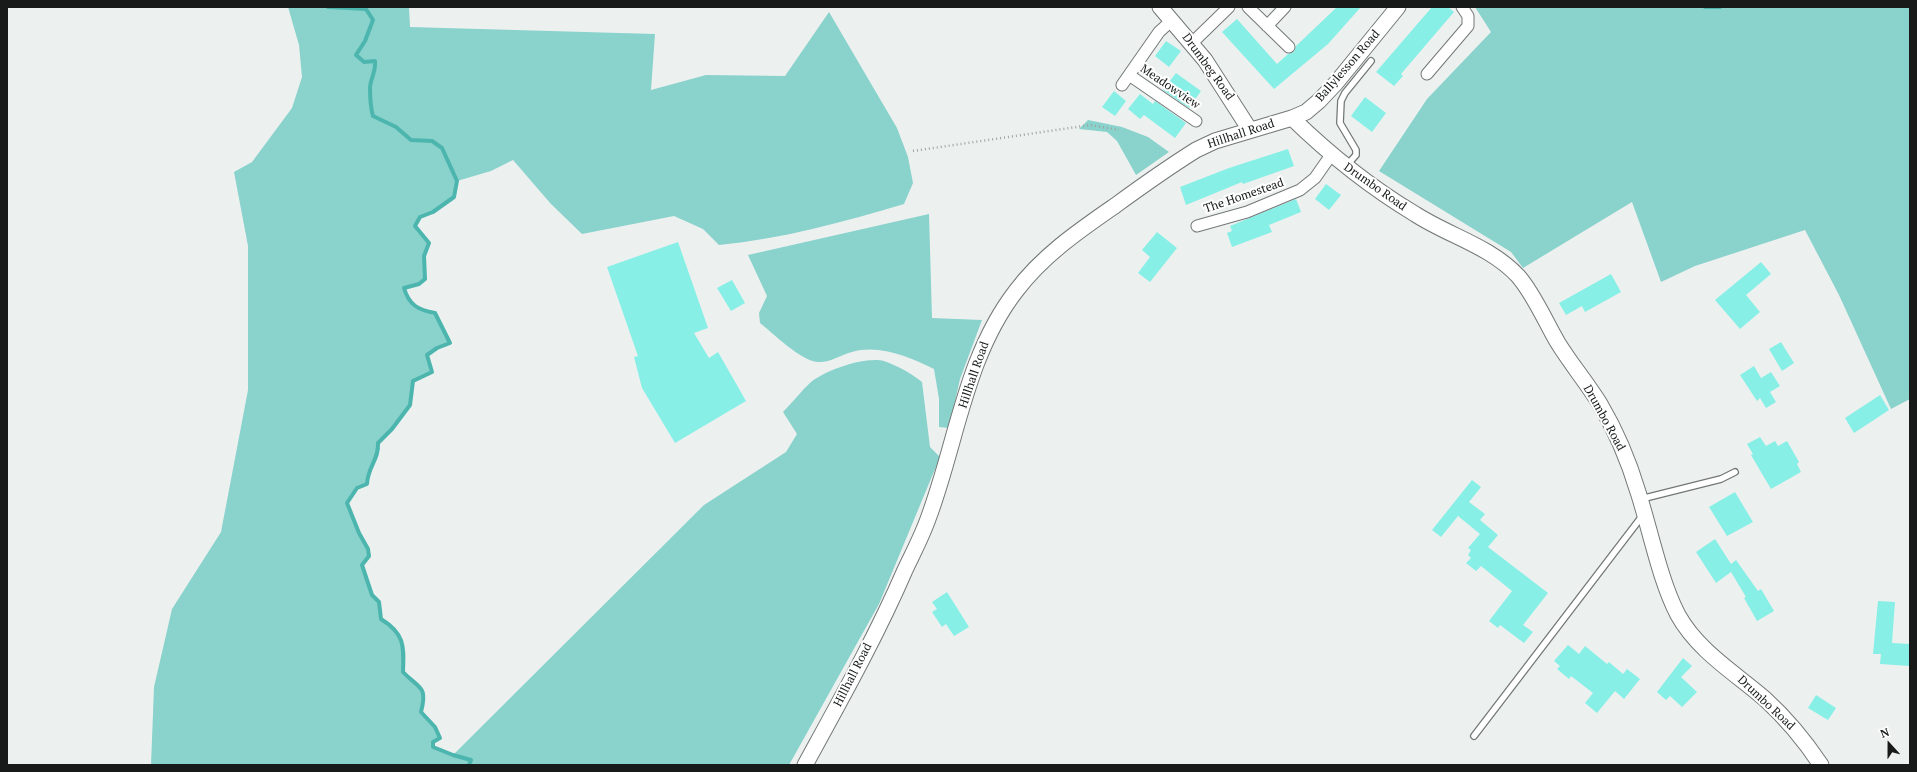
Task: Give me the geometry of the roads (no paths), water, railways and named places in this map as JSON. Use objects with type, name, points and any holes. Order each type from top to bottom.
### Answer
[{"type":"street","name":"Drumbeg Road","points":[[1160,7],[1192,43],[1233,100],[1250,130]]},
{"type":"street","points":[[1192,43],[1229,7]]},
{"type":"street","points":[[1248,7],[1289,47]]},
{"type":"street","points":[[1267,26],[1285,7]]},
{"type":"street","name":"Ballylesson Road","points":[[1292,118],[1306,112],[1319,101],[1398,7]]},
{"type":"street","points":[[1427,74],[1468,26],[1468,16],[1462,7]]},
{"type":"street","name":"Meadowview","points":[[1122,85],[1159,32],[1172,20]]},
{"type":"street","name":"Meadowview","points":[[1129,75],[1196,121]]},
{"type":"street","name":"Hillhall Road","points":[[805,765],[891,602],[928,520],[949,456],[967,387],[982,348],[996,321],[1016,291],[1040,264],[1067,239],[1177,161],[1215,141],[1292,118]]},
{"type":"street","name":"Drumbo Road","points":[[1292,118],[1346,167],[1417,216],[1451,232],[1503,261],[1520,279],[1559,344],[1600,405],[1628,462],[1668,592],[1688,632],[1704,649],[1766,700],[1795,730],[1821,765]]},
{"type":"street","name":"The Homestead","points":[[1197,226],[1247,212],[1300,190],[1315,178],[1331,155]]},
{"type":"lane","points":[[1346,167],[1356,155],[1356,150],[1340,123],[1341,101],[1345,93],[1372,61]]},
{"type":"lane","points":[[1640,499],[1721,479],[1735,472]]},
{"type":"lane","points":[[1474,736],[1645,514]]},
{"type":"waterway","points":[[328,7],[366,9],[373,20],[365,41],[356,55],[364,62],[375,61],[375,68],[370,87],[373,116],[396,127],[411,140],[432,141],[442,148],[457,181],[454,197],[433,212],[420,217],[415,226],[429,243],[424,256],[425,279],[419,284],[404,288],[409,299],[415,306],[435,313],[450,343],[437,348],[427,355],[432,372],[413,381],[410,405],[392,429],[378,443],[377,454],[369,472],[367,484],[357,488],[347,503],[359,533],[368,549],[369,556],[362,565],[372,595],[379,602],[381,619],[395,630],[399,636],[403,648],[403,672],[421,688],[423,692],[421,712],[435,727],[440,738],[433,742],[433,747],[471,760],[469,765]]},
{"type":"waterway","points":[[1705,7],[1720,7]]}]
